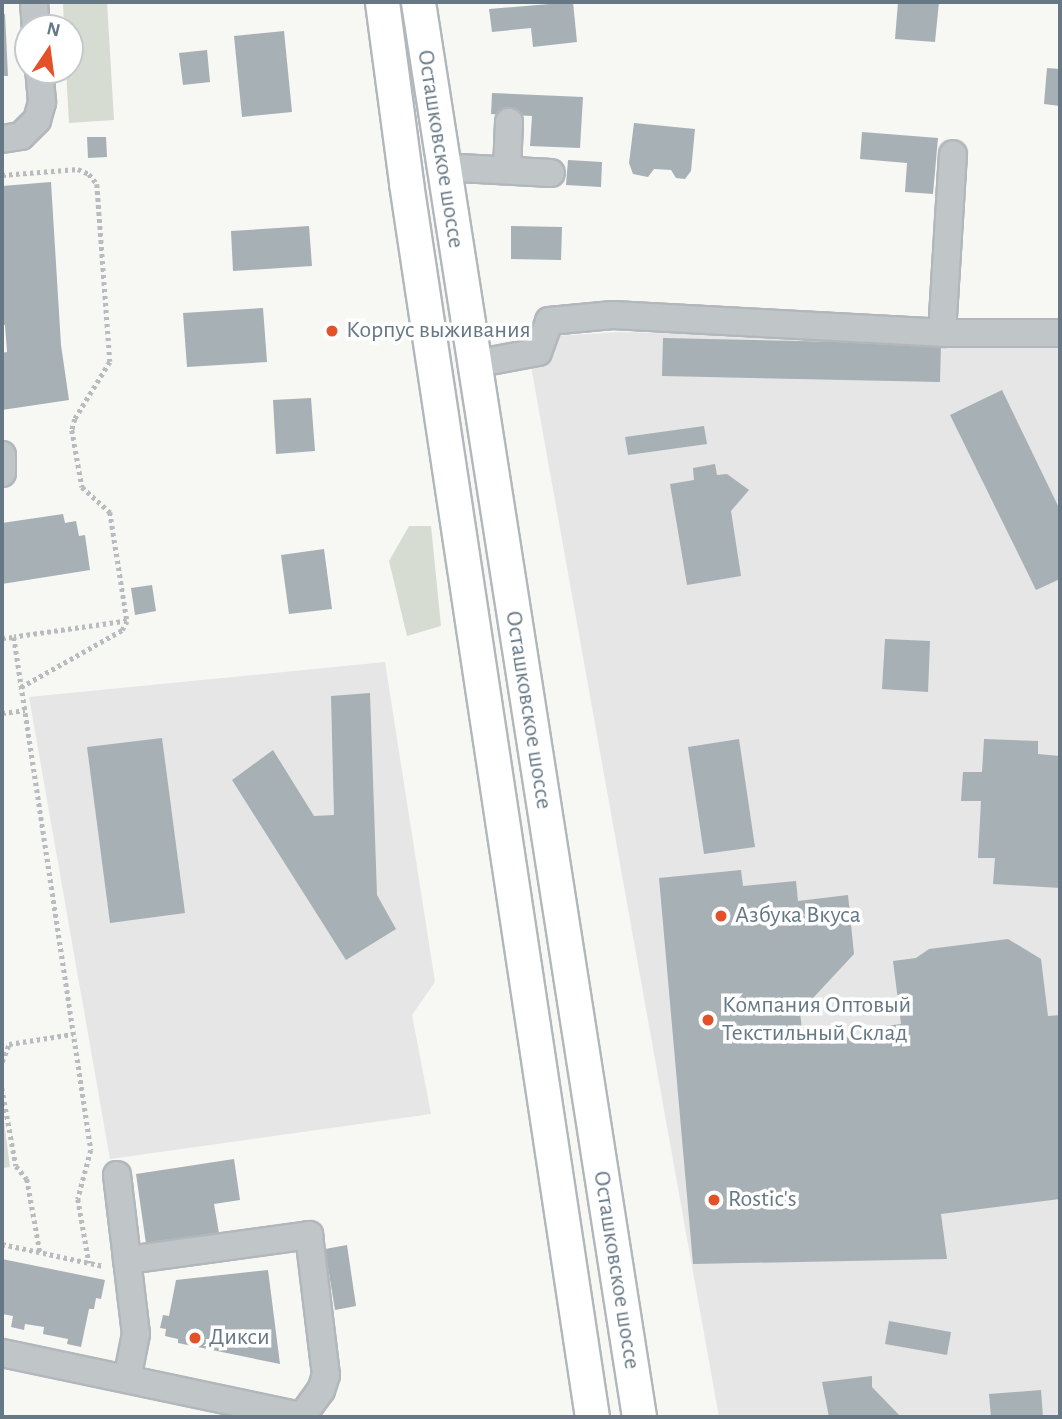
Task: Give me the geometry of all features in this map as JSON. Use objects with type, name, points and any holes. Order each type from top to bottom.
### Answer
[{"type":"main road","name":"Осташковское шоссе","points":[[382,2],[406,183],[592,1417]]},
{"type":"main road","name":"Осташковское шоссе","points":[[418,2],[639,1417]]},
{"type":"lane","points":[[2,139],[21,136],[37,120],[42,102],[40,84]]},
{"type":"lane","points":[[507,170],[509,122]]},
{"type":"lane","points":[[942,332],[953,155]]},
{"type":"lane","points":[[442,167],[551,173]]},
{"type":"lane","points":[[474,364],[538,352],[549,321],[612,315],[942,332],[1060,333]]},
{"type":"lane","points":[[2,455],[2,473]]},
{"type":"lane","points":[[117,1175],[136,1334],[127,1379]]},
{"type":"lane","points":[[2,1353],[304,1416],[321,1390],[326,1375],[309,1235],[128,1265]]},
{"type":"path","points":[[2,175],[78,169],[89,174],[97,184],[110,362],[75,419],[72,430],[82,487],[110,512],[127,621],[121,631],[21,687]]},
{"type":"path","points":[[2,638],[127,621]]},
{"type":"path","points":[[14,637],[90,1150],[78,1199],[89,1263]]},
{"type":"path","points":[[2,713],[25,710]]},
{"type":"path","points":[[2,1062],[9,1044],[73,1034]]},
{"type":"path","points":[[2,1088],[16,1166],[27,1178],[40,1252]]},
{"type":"path","points":[[2,1244],[89,1263],[128,1265]]},
{"type":"shaded area","points":[[63,2],[107,2],[114,120],[69,123],[67,84],[84,84],[84,14],[63,14]]},
{"type":"shaded area","points":[[619,332],[1060,343],[1060,1417],[719,1417],[526,338]]},
{"type":"shaded area","points":[[409,526],[431,526],[441,626],[407,636],[389,561]]},
{"type":"shaded area","points":[[385,662],[435,982],[412,1015],[431,1114],[110,1159],[29,697]]},
{"type":"shaded area","points":[[2,1106],[10,1167],[2,1168]]},
{"type":"building","points":[[573,2],[577,42],[533,47],[531,28],[492,32],[489,9]]},
{"type":"building","points":[[898,2],[939,2],[935,42],[895,39]]},
{"type":"building","points":[[2,14],[5,14],[8,76],[2,76]]},
{"type":"building","points":[[284,31],[292,112],[242,117],[234,36]]},
{"type":"building","points":[[207,50],[210,82],[183,85],[179,53]]},
{"type":"building","points":[[1047,68],[1060,69],[1060,106],[1044,104]]},
{"type":"building","points":[[492,93],[583,97],[580,148],[530,146],[532,116],[491,114]]},
{"type":"building","points":[[634,123],[695,129],[691,171],[685,179],[676,178],[671,170],[654,169],[648,177],[633,174],[629,163]]},
{"type":"building","points":[[862,132],[938,138],[933,194],[905,192],[907,163],[860,159]]},
{"type":"building","points":[[87,137],[106,137],[107,157],[88,158]]},
{"type":"building","points":[[568,160],[602,162],[601,187],[566,185]]},
{"type":"building","points":[[51,182],[61,345],[69,400],[2,410],[2,353],[7,352],[5,325],[2,325],[2,186]]},
{"type":"building","points":[[309,226],[312,266],[233,271],[231,231]]},
{"type":"building","points":[[511,226],[562,227],[561,260],[511,259]]},
{"type":"building","points":[[263,308],[267,362],[187,367],[183,313]]},
{"type":"building","points":[[663,338],[941,344],[940,382],[662,376]]},
{"type":"building","points":[[1002,390],[1060,510],[1060,579],[1036,590],[950,415]]},
{"type":"building","points":[[311,398],[315,451],[276,454],[273,400]]},
{"type":"building","points":[[704,426],[707,444],[628,455],[625,437]]},
{"type":"building","points":[[715,464],[717,475],[727,474],[749,490],[731,511],[741,576],[687,585],[670,484],[694,480],[693,468]]},
{"type":"building","points":[[63,514],[65,523],[76,521],[79,536],[85,535],[90,570],[2,584],[2,523]]},
{"type":"building","points":[[324,549],[332,609],[289,614],[281,555]]},
{"type":"building","points":[[152,585],[156,611],[135,615],[131,588]]},
{"type":"building","points":[[885,639],[930,641],[928,692],[882,689]]},
{"type":"building","points":[[370,693],[377,895],[396,929],[346,960],[232,780],[273,750],[314,816],[334,815],[331,696]]},
{"type":"building","points":[[162,738],[185,913],[110,923],[87,747]]},
{"type":"building","points":[[739,739],[755,847],[704,854],[688,747]]},
{"type":"building","points":[[984,739],[1038,741],[1038,754],[1060,756],[1060,888],[993,884],[995,858],[978,858],[981,801],[961,801],[963,772],[982,772]]},
{"type":"building","points":[[741,870],[743,886],[796,881],[798,901],[848,895],[854,954],[800,1012],[803,1038],[870,1037],[869,1028],[901,1024],[893,961],[916,958],[929,949],[1008,939],[1041,959],[1048,1016],[1060,1015],[1060,1199],[941,1214],[947,1259],[693,1264],[659,878]]},
{"type":"building","points":[[234,1159],[240,1200],[214,1204],[219,1233],[146,1244],[136,1174]]},
{"type":"building","points":[[347,1245],[356,1306],[335,1310],[325,1249]]},
{"type":"building","points":[[2,1259],[105,1280],[101,1299],[96,1298],[94,1309],[89,1309],[81,1347],[67,1344],[68,1339],[43,1334],[44,1327],[25,1324],[24,1330],[11,1327],[13,1316],[2,1314]]},
{"type":"building","points":[[268,1270],[280,1364],[178,1343],[178,1339],[165,1336],[166,1329],[160,1328],[163,1315],[169,1316],[176,1280]]},
{"type":"building","points":[[889,1321],[951,1332],[947,1355],[885,1344]]},
{"type":"building","points":[[872,1376],[872,1387],[901,1417],[829,1417],[822,1382]]},
{"type":"building","points":[[1041,1390],[1043,1417],[991,1417],[989,1394]]},
{"type":"place","name":"Корпус выживания","points":[[332,331]]},
{"type":"place","name":"Азбука Вкуса","points":[[721,916]]},
{"type":"place","name":"Компания Оптовый Текстильный Склад","points":[[708,1020]]},
{"type":"place","name":"Rostic's","points":[[714,1200]]},
{"type":"place","name":"Дикси","points":[[195,1338]]}]
